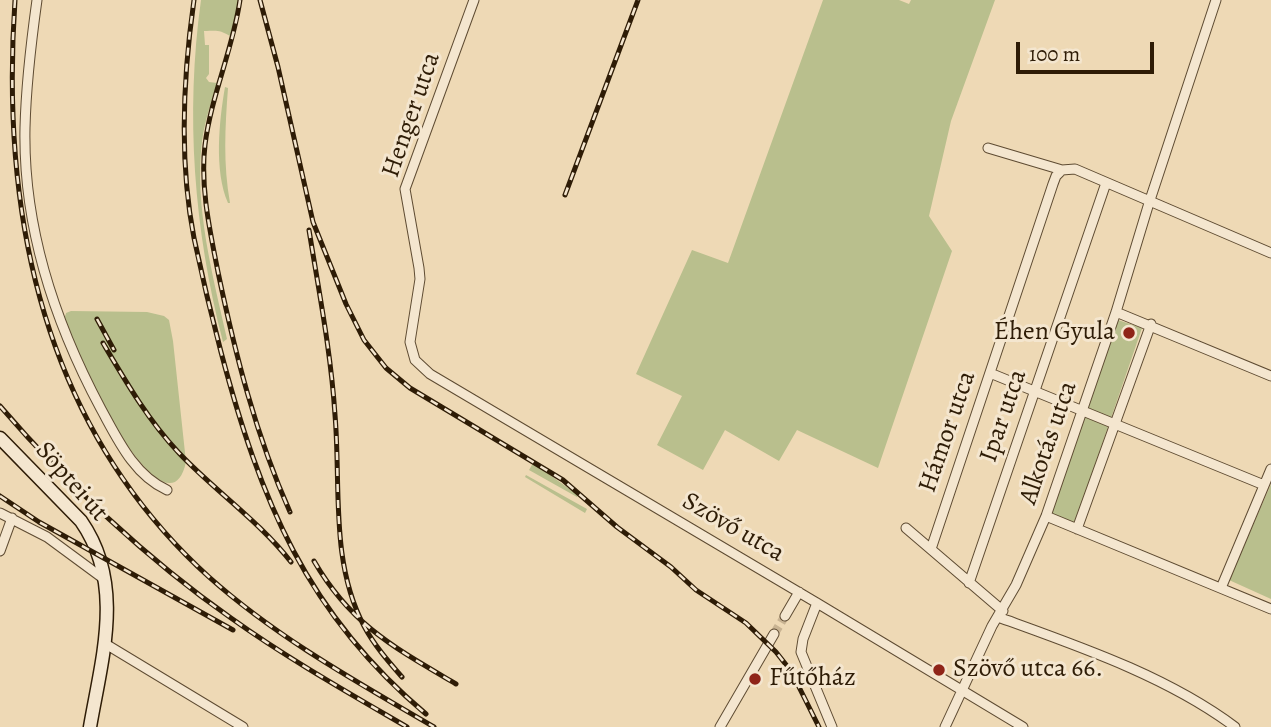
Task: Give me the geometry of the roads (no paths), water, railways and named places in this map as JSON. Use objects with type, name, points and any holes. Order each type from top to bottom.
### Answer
[{"type":"street","points":[[37,0],[27,69],[25,130],[31,207],[46,276],[67,340],[108,422],[136,466],[148,479],[167,490]]},
{"type":"street","points":[[467,0],[470,12]]},
{"type":"street","name":"Henger utca","points":[[420,367],[410,342],[420,279],[419,258],[405,189],[474,0]]},
{"type":"street","name":"Alkotás utca","points":[[945,727],[1046,516],[1116,312],[1216,0]]},
{"type":"street","points":[[988,148],[1062,170],[1075,169],[1149,203],[1271,253]]},
{"type":"street","name":"Hámor utca","points":[[931,550],[1053,184],[1062,170]]},
{"type":"street","name":"Ipar utca","points":[[969,583],[1106,183]]},
{"type":"street","points":[[1116,312],[1151,324],[1271,376]]},
{"type":"street","name":"Alkotás utca","points":[[1077,529],[1151,324]]},
{"type":"street","name":"Szövő utca","points":[[420,367],[1023,727]]},
{"type":"street","points":[[990,373],[1264,485]]},
{"type":"street","name":"Söptei út","points":[[0,438],[81,521],[101,557],[108,602],[90,727]]},
{"type":"street","points":[[1221,588],[1271,469]]},
{"type":"street","points":[[0,513],[63,547],[106,581]]},
{"type":"street","points":[[1046,516],[1271,609]]},
{"type":"street","points":[[0,551],[12,518]]},
{"type":"street","points":[[906,528],[1000,614],[1169,687],[1236,727]]},
{"type":"street","points":[[785,616],[799,592]]},
{"type":"street","points":[[817,603],[803,639],[801,652],[832,727]]},
{"type":"street","points":[[720,727],[774,634]]},
{"type":"street","points":[[104,643],[243,727]]},
{"type":"tunnel","points":[[774,634],[785,616]]},
{"type":"railway","points":[[15,0],[12,82],[16,162],[27,240],[45,315],[72,387],[107,455],[153,518],[209,577],[235,599],[318,658],[434,727]]},
{"type":"railway","points":[[194,0],[184,119],[189,209],[217,338],[236,406],[271,505],[319,594],[349,636],[384,675],[426,714]]},
{"type":"railway","points":[[240,0],[208,127],[204,161],[205,193],[218,272],[239,363],[267,454],[290,512]]},
{"type":"railway","points":[[260,0],[313,222],[346,304],[364,340],[386,368],[410,388],[563,480],[696,590],[746,623],[791,671],[819,727]]},
{"type":"railway","points":[[565,195],[638,0]]},
{"type":"railway","points":[[309,230],[333,392],[339,523],[346,576],[364,626],[402,677]]},
{"type":"railway","points":[[97,319],[114,350]]},
{"type":"railway","points":[[103,343],[138,400],[168,440],[193,467],[265,533],[291,562]]},
{"type":"railway","points":[[0,406],[80,492],[169,571],[274,647],[407,727]]},
{"type":"railway","points":[[0,496],[39,522],[233,630]]},
{"type":"railway","points":[[314,561],[328,583],[359,619],[413,659],[456,684]]},
{"type":"place","name":"Éhen Gyula","points":[[1129,333]]},
{"type":"place","name":"Szövő utca 66.","points":[[939,670]]},
{"type":"place","name":"Fűtőház","points":[[755,679]]}]
